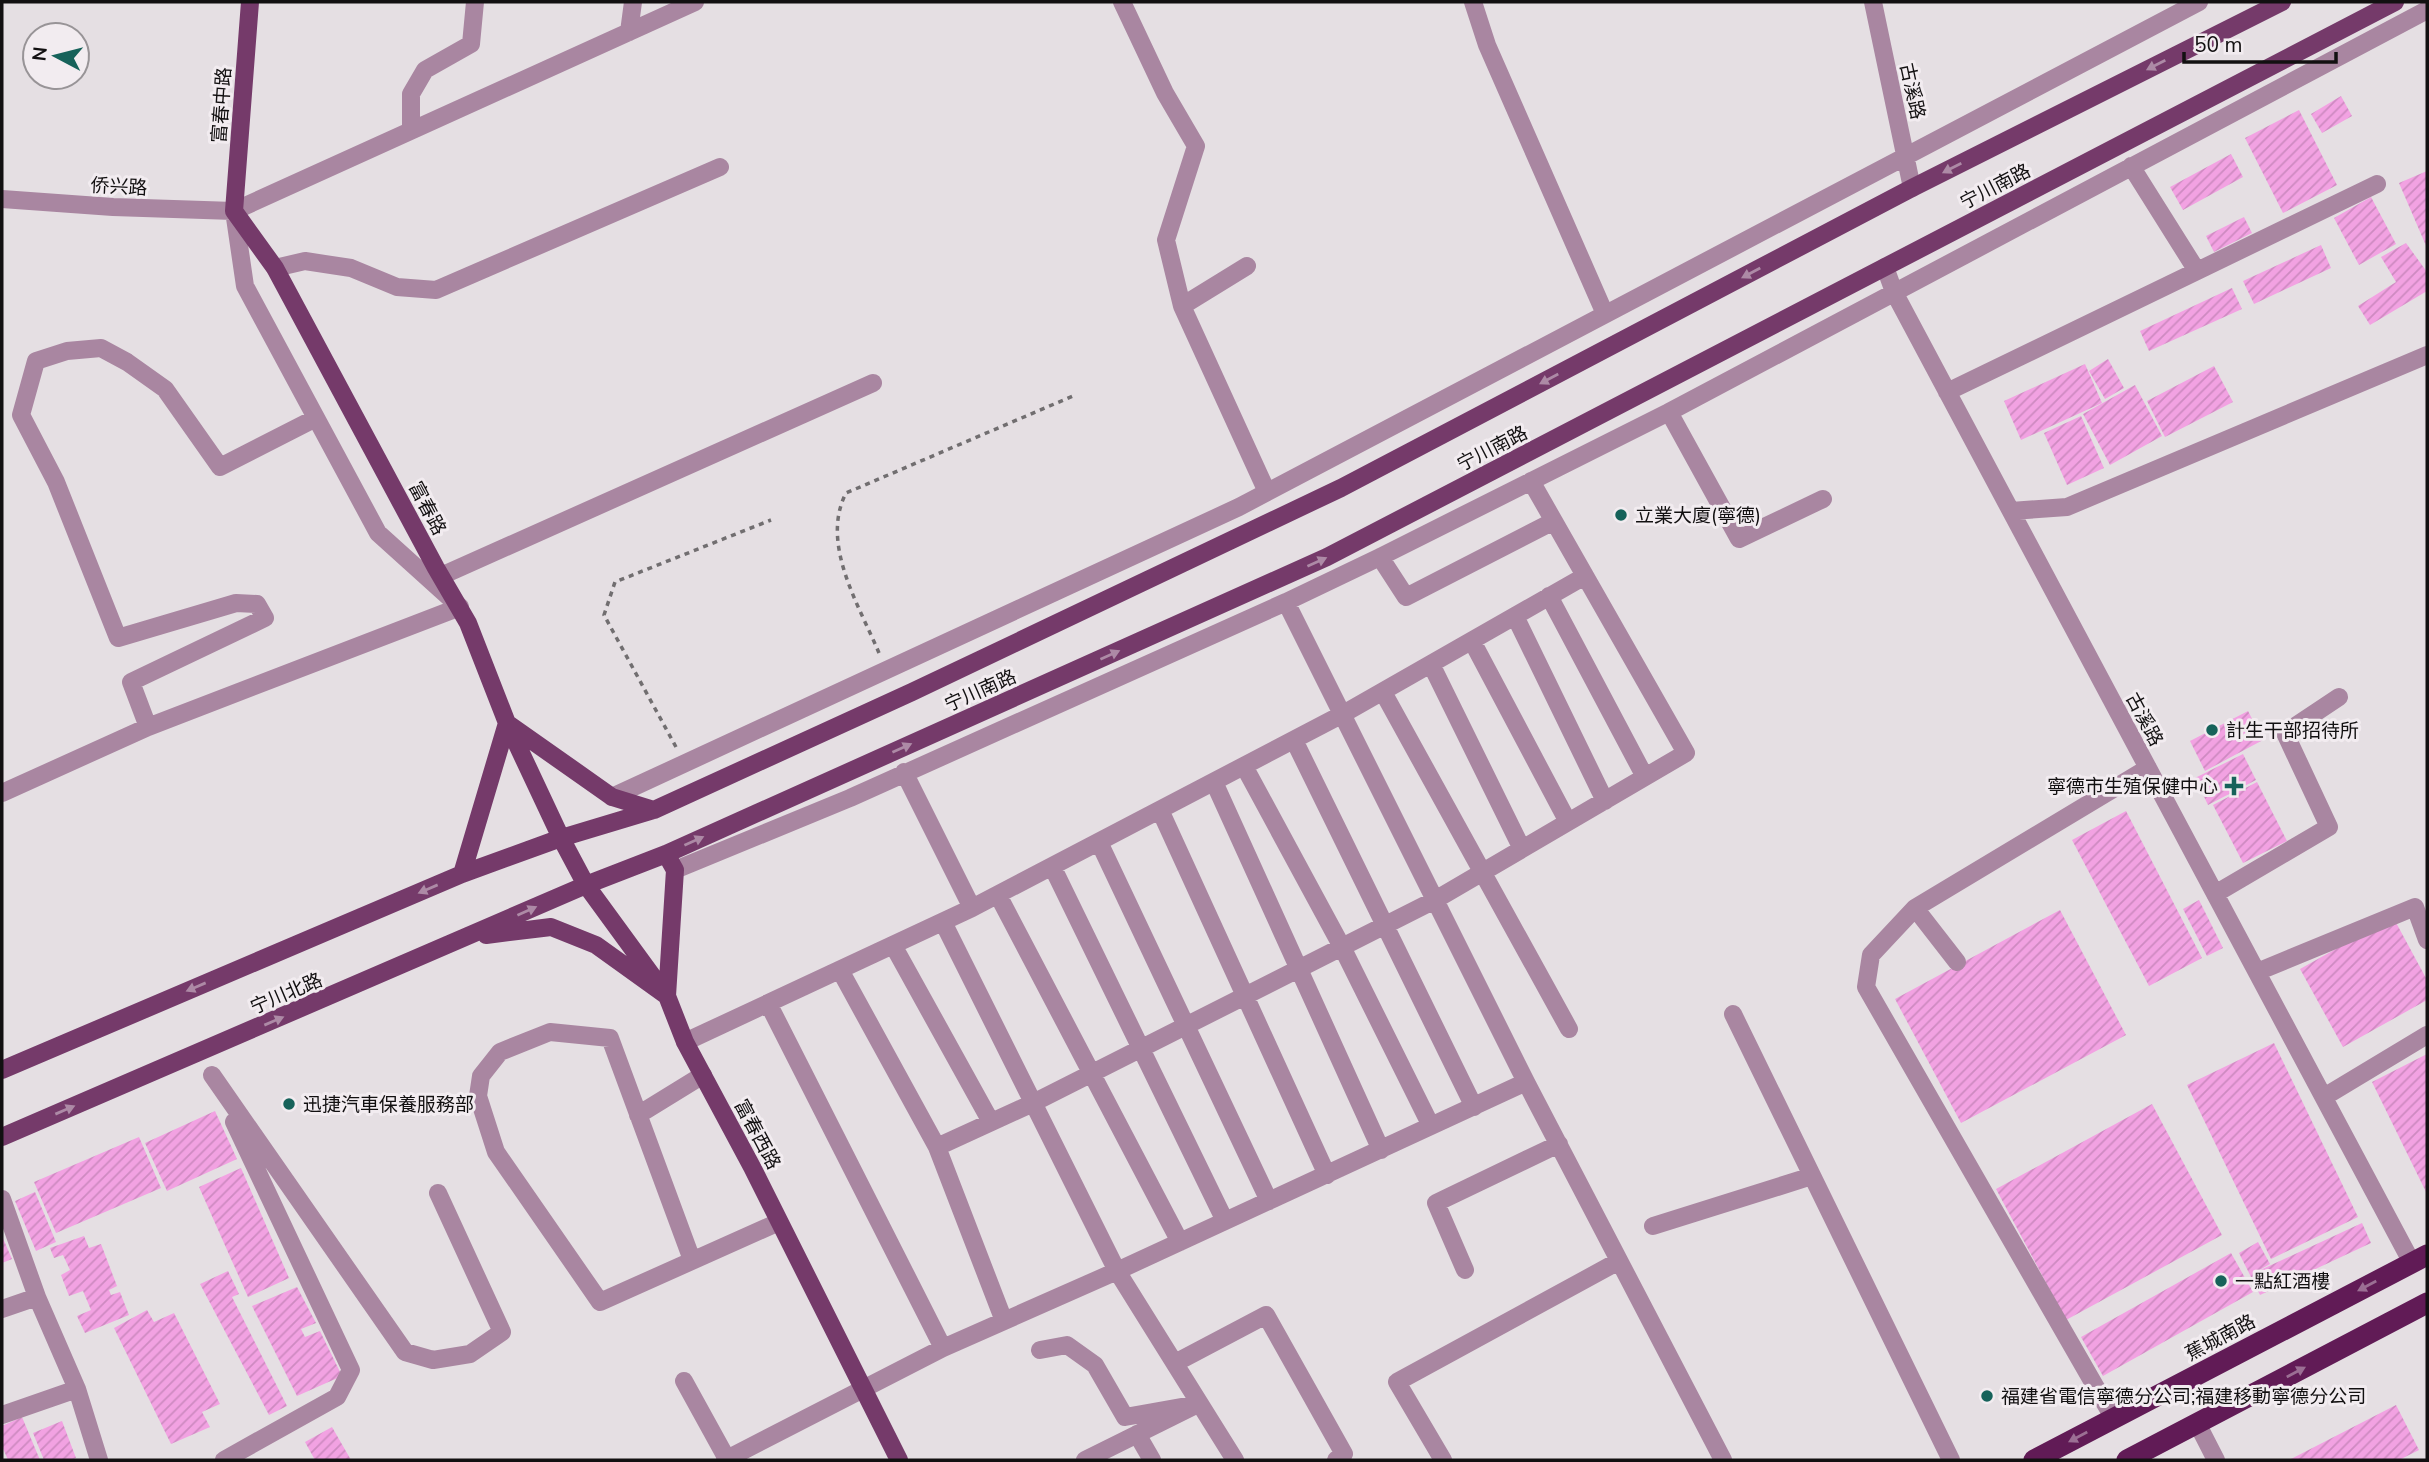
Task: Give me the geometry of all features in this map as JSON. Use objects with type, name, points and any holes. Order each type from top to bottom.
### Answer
[{"type":"highway","name":"蕉城南路","points":[[2035,1460],[2420,1259]]},
{"type":"highway","points":[[2127,1460],[2427,1303]]},
{"type":"main road","name":"富春中路","points":[[234,211],[250,2]]},
{"type":"main road","name":"宁川南路","points":[[561,838],[654,810],[912,692],[1341,488],[1912,188],[2282,2]]},
{"type":"main road","name":"宁川南路","points":[[586,885],[666,854],[1327,557],[2395,2]]},
{"type":"main road","name":"富春路","points":[[234,211],[275,268],[460,607],[507,723],[561,838]]},
{"type":"main road","points":[[462,874],[507,723],[612,797],[654,810]]},
{"type":"main road","name":"宁川北路","points":[[2,1070],[462,874],[561,838]]},
{"type":"main road","name":"富春西路","points":[[561,838],[586,885],[667,996],[685,1042],[899,1460]]},
{"type":"main road","points":[[666,854],[675,870],[667,996]]},
{"type":"main road","name":"宁川北路","points":[[2,1137],[586,885]]},
{"type":"main road","points":[[469,937],[551,927],[596,946],[667,996]]},
{"type":"street","points":[[411,130],[411,94],[425,70],[471,44],[475,2]]},
{"type":"street","points":[[629,32],[633,2]]},
{"type":"street","points":[[2,793],[148,727],[460,607],[378,533],[245,286],[234,211],[695,2]]},
{"type":"street","points":[[1122,2],[1165,93],[1196,146],[1167,240],[1182,306],[1267,492]]},
{"type":"street","points":[[1473,2],[1487,45],[1605,314]]},
{"type":"street","name":"古溪路","points":[[1873,2],[1912,188]]},
{"type":"street","points":[[612,797],[1267,492],[2199,2]]},
{"type":"street","points":[[675,870],[850,798],[1380,557],[1670,412],[2427,10]]},
{"type":"street","points":[[2131,166],[2197,271]]},
{"type":"street","points":[[275,268],[305,261],[351,268],[397,287],[436,290],[720,167]]},
{"type":"street","points":[[1947,392],[2377,184]]},
{"type":"street","name":"侨兴路","points":[[2,199],[113,207],[234,211]]},
{"type":"street","points":[[1182,306],[1247,266]]},
{"type":"street","name":"古溪路","points":[[1885,267],[1894,292],[2323,1097],[2420,1259]]},
{"type":"street","points":[[148,727],[131,681],[265,618],[257,604],[236,603],[118,638],[57,482],[21,415],[36,361],[67,351],[101,348],[127,362],[164,389],[220,467],[316,418]]},
{"type":"street","points":[[2011,511],[2067,507],[2427,355]]},
{"type":"street","points":[[441,576],[873,383]]},
{"type":"street","points":[[1670,412],[1739,539],[1823,499]]},
{"type":"street","points":[[937,1147],[1033,1103],[1435,900],[1686,753],[1531,481]]},
{"type":"street","points":[[1380,557],[1406,597],[1554,521]]},
{"type":"street","points":[[685,1042],[998,895],[1343,714],[1585,576]]},
{"type":"street","points":[[1549,596],[1645,777]]},
{"type":"street","points":[[1286,602],[1526,1082],[1723,1460]]},
{"type":"street","points":[[1514,616],[1605,800]]},
{"type":"street","points":[[1472,640],[1568,822]]},
{"type":"street","points":[[1432,664],[1522,849]]},
{"type":"street","points":[[1382,692],[1569,1029]]},
{"type":"street","points":[[2215,894],[2329,827],[2285,733],[2339,696]]},
{"type":"street","points":[[1294,740],[1474,1107]]},
{"type":"street","points":[[1244,766],[1342,947],[1431,1126]]},
{"type":"street","points":[[2114,1419],[1866,987],[1871,955],[1915,908],[2148,768]]},
{"type":"street","points":[[904,772],[972,908]]},
{"type":"street","points":[[1214,782],[1381,1150]]},
{"type":"street","points":[[1160,810],[1327,1175]]},
{"type":"street","points":[[1099,842],[1269,1201]]},
{"type":"street","points":[[1052,866],[1225,1221]]},
{"type":"street","points":[[998,895],[1180,1242]]},
{"type":"street","points":[[2257,972],[2414,907],[2427,940]]},
{"type":"street","points":[[1915,908],[1957,962]]},
{"type":"street","points":[[943,922],[1117,1271],[1235,1460]]},
{"type":"street","points":[[893,945],[991,1122]]},
{"type":"street","points":[[841,970],[937,1147],[1004,1321]]},
{"type":"street","points":[[768,1003],[943,1348]]},
{"type":"street","points":[[1733,1014],[1951,1460]]},
{"type":"street","points":[[692,1260],[610,1038],[550,1032],[500,1052],[481,1076],[478,1096],[496,1152],[600,1301],[779,1222]]},
{"type":"street","points":[[2323,1097],[2427,1035]]},
{"type":"street","points":[[201,1052],[351,1370],[337,1397],[224,1460]]},
{"type":"street","points":[[212,1074],[405,1352],[433,1360],[470,1354],[502,1332],[438,1194]]},
{"type":"street","points":[[638,1115],[703,1075]]},
{"type":"street","points":[[684,1381],[726,1460],[943,1348],[1117,1271],[1526,1082]]},
{"type":"street","points":[[1465,1270],[1436,1203],[1559,1144]]},
{"type":"street","points":[[1653,1226],[1812,1176]]},
{"type":"street","points":[[2,1199],[37,1297],[77,1389],[99,1460]]},
{"type":"street","points":[[1443,1460],[1397,1382],[1619,1261]]},
{"type":"street","points":[[2,1309],[37,1297]]},
{"type":"street","points":[[1175,1363],[1266,1315],[1344,1454],[1336,1460]]},
{"type":"street","points":[[1040,1350],[1067,1345],[1095,1365],[1125,1417],[1198,1404]]},
{"type":"street","points":[[2,1415],[77,1389]]},
{"type":"street","points":[[1085,1460],[1198,1404]]},
{"type":"street","points":[[2197,1423],[2216,1460]]},
{"type":"street","points":[[1137,1434],[1152,1460]]},
{"type":"path","points":[[887,671],[840,558],[838,510],[846,493],[1073,396]]},
{"type":"path","points":[[685,765],[604,615],[615,582],[771,520]]},
{"type":"building","points":[[2341,96],[2352,116],[2322,133],[2311,114]]},
{"type":"building","points":[[2299,110],[2337,185],[2283,213],[2245,138]]},
{"type":"building","points":[[2231,154],[2243,177],[2183,210],[2170,187]]},
{"type":"building","points":[[2427,171],[2427,248],[2399,183]]},
{"type":"building","points":[[2371,197],[2396,244],[2359,265],[2334,218]]},
{"type":"building","points":[[2244,217],[2252,233],[2214,252],[2206,236]]},
{"type":"building","points":[[2406,243],[2427,272],[2427,291],[2370,325],[2358,306],[2396,282],[2381,257]]},
{"type":"building","points":[[2321,245],[2331,268],[2254,304],[2243,281]]},
{"type":"building","points":[[2232,288],[2242,309],[2149,351],[2140,331]]},
{"type":"building","points":[[2108,359],[2124,388],[2105,399],[2089,371]]},
{"type":"building","points":[[2085,364],[2102,403],[2021,440],[2004,401]]},
{"type":"building","points":[[2214,366],[2233,402],[2165,437],[2147,401]]},
{"type":"building","points":[[2135,385],[2162,436],[2110,465],[2083,414]]},
{"type":"building","points":[[2081,416],[2104,468],[2067,485],[2044,433]]},
{"type":"building","points":[[2248,711],[2263,740],[2205,771],[2190,741]]},
{"type":"building","points":[[2243,754],[2256,780],[2208,805],[2195,778]]},
{"type":"building","points":[[2257,782],[2287,841],[2243,863],[2213,805]]},
{"type":"building","points":[[2126,811],[2202,958],[2149,986],[2072,840]]},
{"type":"building","points":[[2199,900],[2223,948],[2207,956],[2183,909]]},
{"type":"building","points":[[2060,910],[2126,1035],[1961,1123],[1895,999]]},
{"type":"building","points":[[2393,917],[2427,980],[2427,1000],[2343,1047],[2300,969]]},
{"type":"building","points":[[2274,1043],[2358,1217],[2271,1259],[2187,1085]]},
{"type":"building","points":[[2427,1054],[2427,1194],[2372,1082]]},
{"type":"building","points":[[2152,1104],[2222,1235],[2066,1320],[1996,1189]]},
{"type":"building","points":[[215,1111],[237,1159],[167,1191],[145,1143]]},
{"type":"building","points":[[139,1137],[161,1188],[56,1233],[34,1182]]},
{"type":"building","points":[[241,1168],[289,1278],[248,1297],[199,1187]]},
{"type":"building","points":[[35,1192],[56,1242],[36,1251],[15,1201]]},
{"type":"building","points":[[2362,1223],[2371,1243],[2260,1295],[2239,1253],[2258,1242],[2270,1264],[2256,1272]]},
{"type":"building","points":[[2,1236],[12,1259],[2,1263]]},
{"type":"building","points":[[84,1236],[89,1248],[101,1244],[117,1286],[109,1290],[111,1295],[120,1292],[129,1315],[85,1333],[77,1316],[91,1310],[83,1291],[69,1296],[61,1275],[70,1270],[63,1255],[54,1258],[50,1248]]},
{"type":"building","points":[[2231,1253],[2253,1292],[2103,1376],[2081,1337]]},
{"type":"building","points":[[228,1271],[239,1294],[232,1297],[287,1406],[269,1415],[200,1284]]},
{"type":"building","points":[[297,1287],[316,1323],[301,1329],[305,1337],[320,1331],[342,1376],[297,1396],[252,1306]]},
{"type":"building","points":[[147,1310],[154,1322],[174,1313],[220,1404],[202,1412],[210,1427],[171,1444],[114,1328]]},
{"type":"building","points":[[2396,1405],[2419,1450],[2399,1460],[2289,1460]]},
{"type":"building","points":[[22,1417],[40,1460],[8,1460],[2,1446],[2,1426]]},
{"type":"building","points":[[62,1421],[76,1458],[44,1460],[33,1433]]},
{"type":"building","points":[[332,1427],[351,1460],[315,1460],[305,1442]]},
{"type":"place","name":"立業大廈(寧德)","points":[[1621,515]]},
{"type":"place","name":"計生干部招待所","points":[[2212,730]]},
{"type":"place","name":"寧德市生殖保健中心","points":[[2234,786]]},
{"type":"place","name":"迅捷汽車保養服務部","points":[[289,1104]]},
{"type":"place","name":"一點紅酒樓","points":[[2221,1281]]},
{"type":"place","name":"福建省電信寧德分公司;福建移動寧德分公司","points":[[1987,1396]]}]
